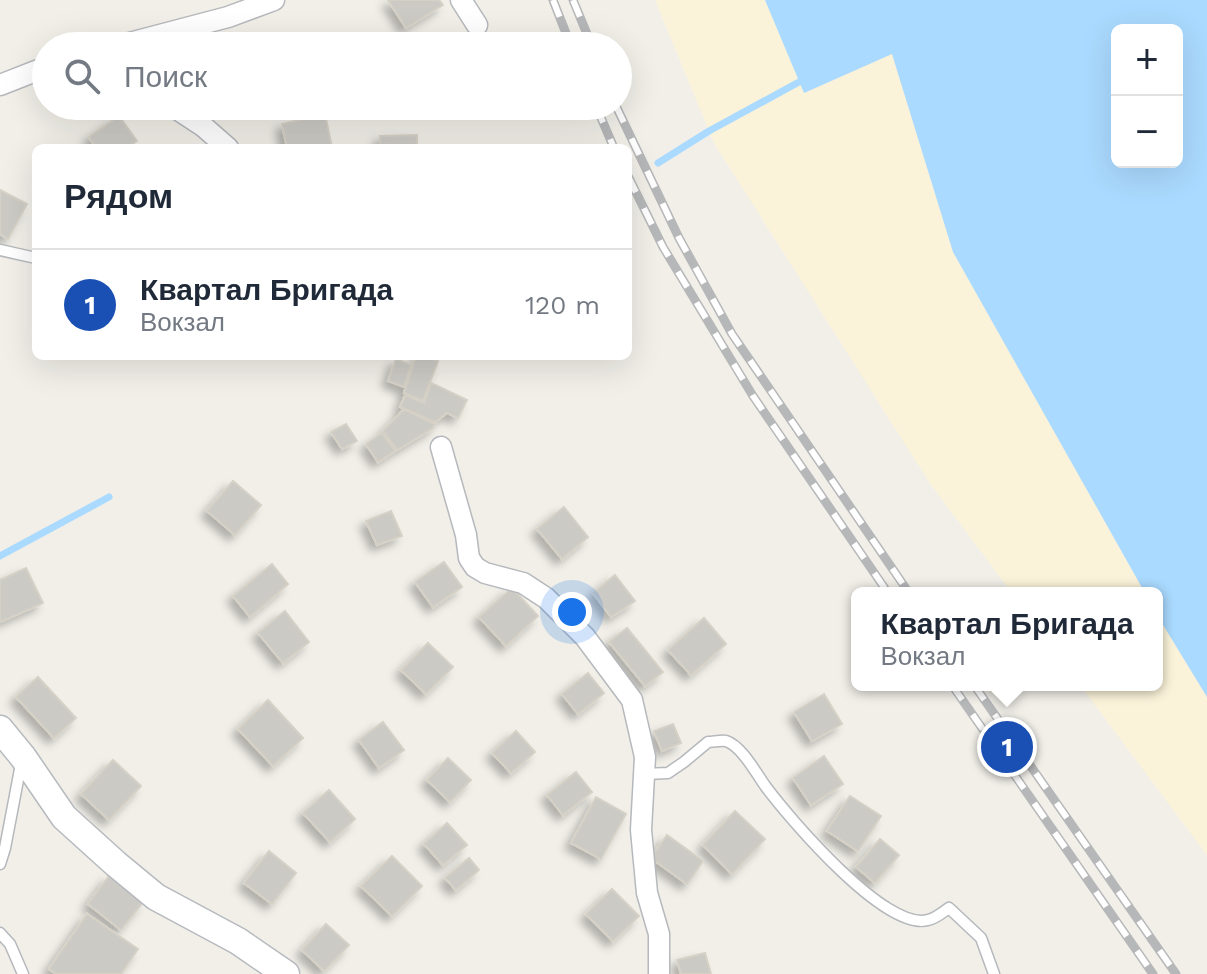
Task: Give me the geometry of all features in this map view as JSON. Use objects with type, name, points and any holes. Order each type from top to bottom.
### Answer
[{"type":"street","points":[[171,32],[228,17],[274,0]]},
{"type":"street","points":[[461,0],[477,25]]},
{"type":"street","points":[[0,85],[32,72]]},
{"type":"street","points":[[193,120],[223,144]]},
{"type":"street","points":[[441,447],[466,535],[469,558],[475,567],[485,573],[523,583],[546,598],[585,637],[632,700],[645,757],[641,830],[647,893],[659,934],[659,974]]},
{"type":"street","points":[[0,729],[64,817],[156,897],[238,941],[286,974]]},
{"type":"lane","points":[[0,250],[32,257]]},
{"type":"lane","points":[[644,774],[668,773],[708,742],[727,741],[742,753],[810,841],[871,897],[906,919],[927,921],[949,908],[981,938],[994,974]]},
{"type":"lane","points":[[0,864],[23,757]]},
{"type":"lane","points":[[0,933],[10,944],[23,974]]},
{"type":"sand","points":[[655,0],[765,0],[804,93],[892,54],[953,252],[1142,587],[1008,587],[931,485],[714,143]]},
{"type":"sand","points":[[1163,625],[1207,697],[1207,855],[1084,691],[1163,691]]},
{"type":"water","points":[[765,0],[1207,0],[1207,697],[1163,625],[1163,587],[1142,587],[953,252],[892,54],[804,93]]},
{"type":"building","points":[[388,0],[439,0],[443,5],[406,28]]},
{"type":"building","points":[[113,120],[122,120],[137,141],[132,144],[93,144],[89,137]]},
{"type":"building","points":[[299,120],[326,120],[331,144],[286,144],[282,124]]},
{"type":"building","points":[[417,135],[417,144],[380,144],[380,136]]},
{"type":"building","points":[[0,190],[27,204],[8,239],[0,234]]},
{"type":"building","points":[[396,360],[411,365],[404,387],[388,381]]},
{"type":"building","points":[[415,360],[438,361],[423,401],[404,393]]},
{"type":"building","points":[[431,383],[467,400],[458,418],[447,413],[435,422],[400,407],[405,395],[424,403]]},
{"type":"building","points":[[404,409],[435,424],[397,450],[383,431]]},
{"type":"building","points":[[346,424],[357,441],[342,449],[331,432]]},
{"type":"building","points":[[382,433],[395,451],[378,462],[366,444]]},
{"type":"building","points":[[233,481],[261,505],[235,535],[207,511]]},
{"type":"building","points":[[564,507],[588,537],[562,559],[537,529]]},
{"type":"building","points":[[391,511],[402,536],[377,545],[366,521]]},
{"type":"building","points":[[444,562],[462,587],[433,607],[415,582]]},
{"type":"building","points":[[272,564],[288,584],[250,617],[233,596]]},
{"type":"building","points":[[26,568],[43,603],[0,622],[0,580]]},
{"type":"building","points":[[615,575],[635,601],[611,617],[593,593]]},
{"type":"building","points":[[512,588],[538,616],[506,646],[479,617]]},
{"type":"building","points":[[285,611],[309,642],[283,663],[258,633]]},
{"type":"building","points":[[704,618],[726,644],[691,675],[668,650]]},
{"type":"building","points":[[627,628],[663,672],[645,686],[609,642]]},
{"type":"building","points":[[428,643],[453,667],[426,694],[401,670]]},
{"type":"building","points":[[588,673],[604,693],[578,714],[562,694]]},
{"type":"building","points":[[38,677],[76,718],[54,738],[16,697]]},
{"type":"building","points":[[824,694],[842,724],[812,741],[794,712]]},
{"type":"building","points":[[268,700],[303,738],[273,766],[238,729]]},
{"type":"building","points":[[383,722],[404,750],[379,768],[359,740]]},
{"type":"building","points":[[673,724],[681,743],[662,751],[654,731]]},
{"type":"building","points":[[516,731],[535,752],[511,773],[492,753]]},
{"type":"building","points":[[824,756],[843,784],[811,805],[793,778]]},
{"type":"building","points":[[448,758],[471,780],[450,802],[427,780]]},
{"type":"building","points":[[113,760],[141,786],[109,820],[81,794]]},
{"type":"building","points":[[576,772],[592,792],[563,815],[547,795]]},
{"type":"building","points":[[329,790],[355,819],[330,842],[303,813]]},
{"type":"building","points":[[850,796],[881,816],[858,851],[827,831]]},
{"type":"building","points":[[596,797],[626,814],[601,859],[571,843]]},
{"type":"building","points":[[735,811],[765,839],[732,874],[703,845]]},
{"type":"building","points":[[447,823],[467,845],[443,865],[424,844]]},
{"type":"building","points":[[667,835],[703,861],[687,884],[651,858]]},
{"type":"building","points":[[880,839],[899,855],[875,883],[856,867]]},
{"type":"building","points":[[269,851],[296,873],[272,904],[244,883]]},
{"type":"building","points":[[392,856],[422,886],[392,916],[361,886]]},
{"type":"building","points":[[469,858],[479,870],[456,890],[445,878]]},
{"type":"building","points":[[109,876],[143,902],[121,930],[88,904]]},
{"type":"building","points":[[612,889],[639,916],[613,941],[586,914]]},
{"type":"building","points":[[87,914],[138,949],[121,974],[56,974],[49,969]]},
{"type":"building","points":[[326,924],[349,945],[324,971],[302,950]]},
{"type":"building","points":[[705,953],[711,974],[681,974],[677,960]]},
{"type":"waterway","points":[[658,163],[799,82]]},
{"type":"waterway","points":[[0,556],[109,497]]},
{"type":"railway","points":[[553,0],[566,32]]},
{"type":"railway","points":[[573,0],[586,32]]},
{"type":"railway","points":[[602,120],[612,144]]},
{"type":"railway","points":[[623,120],[679,238],[732,334],[905,587]]},
{"type":"railway","points":[[632,184],[663,247],[753,396],[884,587]]},
{"type":"railway","points":[[956,691],[1153,974]]},
{"type":"railway","points":[[978,691],[1176,974]]},
{"type":"place","name":"Квартал Бригада","points":[[1007,747]]}]
